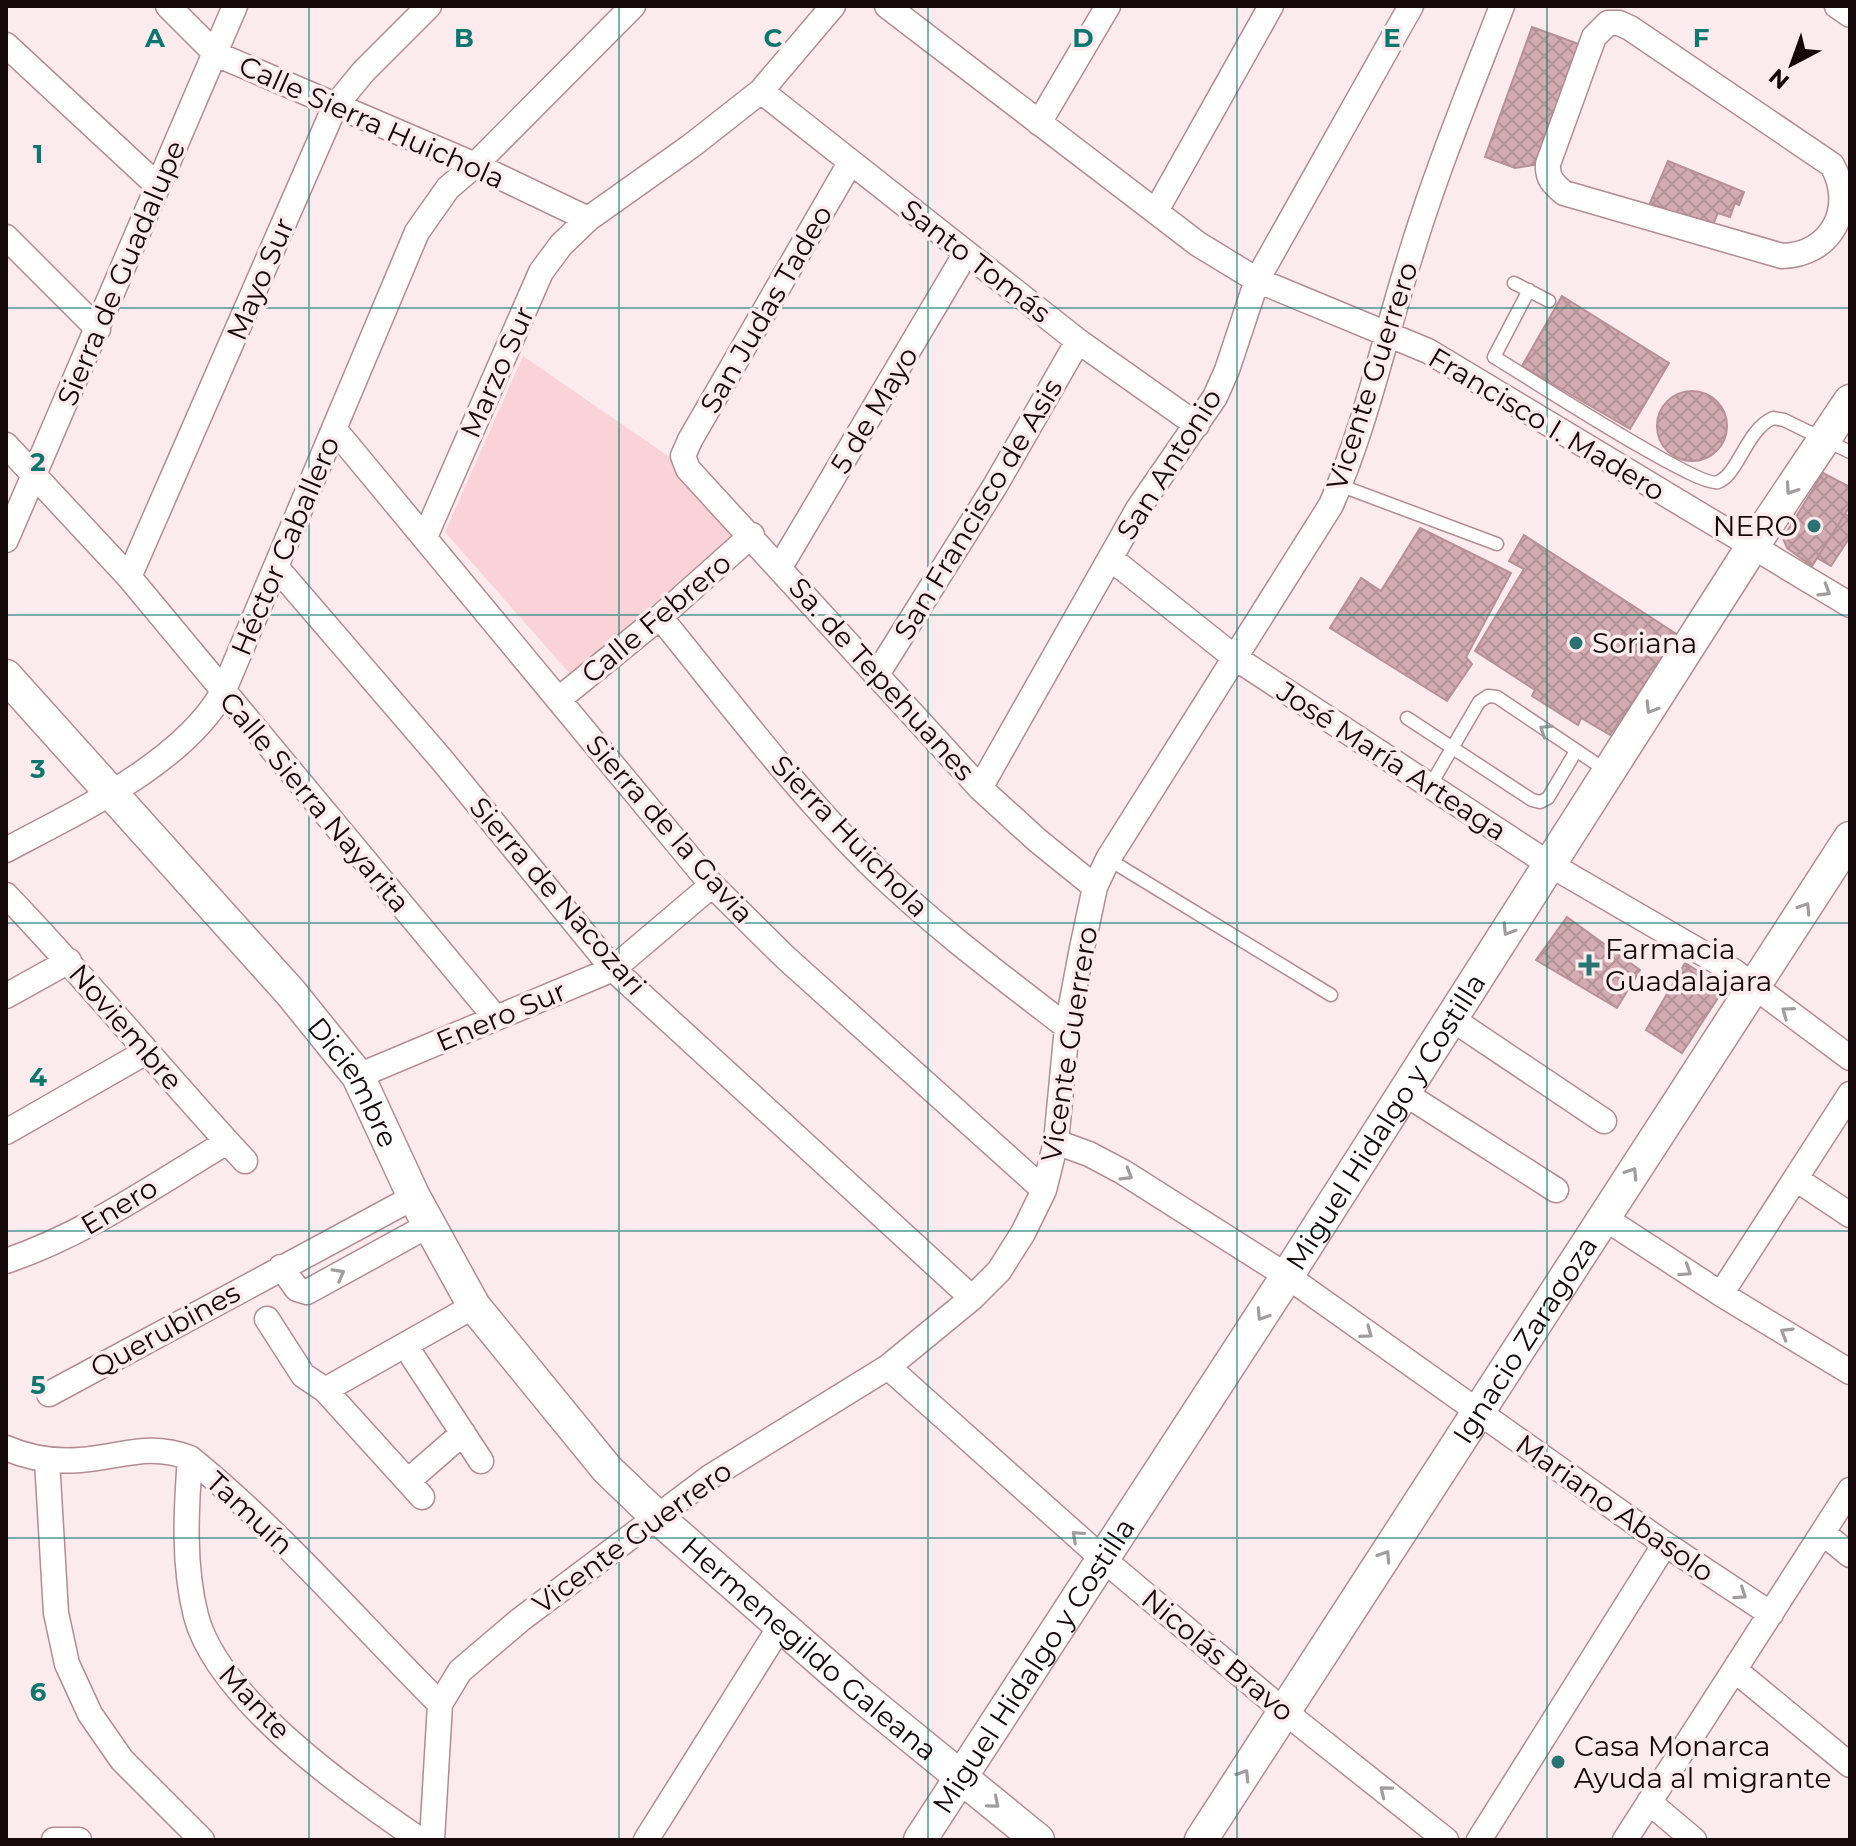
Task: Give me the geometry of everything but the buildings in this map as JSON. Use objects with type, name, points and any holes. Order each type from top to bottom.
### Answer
[{"type":"main road","name":"Miguel Hidalgo y Costilla","points":[[920,1840],[1287,1276],[1752,547],[1837,446],[1850,401]]},
{"type":"main road","name":"Diciembre","points":[[6,676],[281,982],[358,1076],[421,1211],[474,1306],[607,1469],[657,1517]]},
{"type":"main road","name":"Ignacio Zaragoza","points":[[1201,1840],[1850,838]]},
{"type":"main road","name":"Hermenegildo Galeana","points":[[657,1517],[859,1694],[1038,1840]]},
{"type":"street","name":"Calle Sierra Huichola","points":[[168,6],[216,54],[475,165],[588,219]]},
{"type":"street","name":"Sierra de Guadalupe","points":[[6,540],[235,6]]},
{"type":"street","name":"Mayo Sur","points":[[129,577],[335,106],[364,71],[429,6]]},
{"type":"street","name":"Héctor Caballero","points":[[6,850],[111,794],[195,729],[212,711],[223,692],[417,232],[448,188],[475,165],[633,6]]},
{"type":"street","name":"Marzo Sur","points":[[425,537],[541,272],[561,245],[588,219],[691,146],[761,91],[833,6]]},
{"type":"street","name":"Francisco I. Madero","points":[[887,6],[1198,244],[1257,280],[1428,351],[1850,605]]},
{"type":"street","points":[[1039,123],[1108,6]]},
{"type":"street","points":[[1156,211],[1271,6]]},
{"type":"street","name":"San Antonio","points":[[980,788],[1138,509],[1215,397],[1257,280],[1411,6]]},
{"type":"street","name":"Vicente Guerrero","points":[[432,1840],[440,1704],[460,1671],[488,1646],[710,1477],[888,1367],[972,1298],[999,1271],[1023,1233],[1044,1190],[1056,1142],[1067,1027],[1095,887],[1108,859],[1331,505],[1351,458],[1441,162],[1502,6]]},
{"type":"street","points":[[1837,6],[1850,15]]},
{"type":"street","points":[[1608,23],[1619,23],[1630,28],[1832,165],[1847,201],[1844,230],[1807,253],[1782,256],[1564,193],[1548,175],[1548,164],[1594,37],[1608,23]]},
{"type":"street","points":[[6,45],[158,186]]},
{"type":"street","name":"Santo Tomás","points":[[761,91],[1078,341],[1197,425]]},
{"type":"street","name":"San Judas Tadeo","points":[[683,456],[850,163]]},
{"type":"street","points":[[6,237],[98,329]]},
{"type":"street","name":"5 de Mayo","points":[[780,567],[966,253]]},
{"type":"street","name":"San Francisco de Asis","points":[[876,676],[995,486],[1078,341]]},
{"type":"street","name":"Sierra de la Gavia","points":[[335,430],[712,885],[786,958],[1044,1190]]},
{"type":"street","name":"Calle Sierra Nayarita","points":[[6,445],[129,577],[495,1017]]},
{"type":"street","name":"Sa. de Tepehuanes","points":[[683,456],[688,469],[752,535],[980,788],[1095,887]]},
{"type":"street","name":"Calle Febrero","points":[[559,699],[660,617],[752,535]]},
{"type":"street","name":"José María Arteaga","points":[[1110,558],[1234,657],[1549,864],[1735,972],[1850,1058]]},
{"type":"street","name":"Sierra de Nacozari","points":[[276,567],[442,760],[613,969],[972,1298]]},
{"type":"street","name":"Sierra Huichola","points":[[660,617],[807,797],[872,866],[920,912],[1067,1027]]},
{"type":"street","name":"Enero Sur","points":[[358,1076],[613,969],[712,885]]},
{"type":"street","name":"Noviembre","points":[[6,895],[69,961],[245,1161]]},
{"type":"street","points":[[6,996],[69,961]]},
{"type":"street","points":[[1452,1019],[1604,1121]]},
{"type":"street","points":[[6,1132],[146,1052]]},
{"type":"street","points":[[1404,1093],[1556,1190]]},
{"type":"street","points":[[1721,1294],[1850,1094]]},
{"type":"street","name":"Enero","points":[[6,1261],[45,1248],[79,1231],[227,1142]]},
{"type":"street","name":"Mariano Abasolo","points":[[1056,1142],[1089,1154],[1123,1172],[1287,1276],[1665,1544],[1771,1614]]},
{"type":"street","points":[[1796,1179],[1850,1215]]},
{"type":"street","points":[[281,1267],[297,1289],[307,1292],[421,1211]]},
{"type":"street","name":"Querubines","points":[[49,1394],[281,1267],[421,1211]]},
{"type":"street","points":[[1603,1217],[1721,1294],[1850,1372]]},
{"type":"street","points":[[325,1390],[474,1306]]},
{"type":"street","points":[[267,1319],[303,1375],[325,1390],[415,1489],[463,1433]]},
{"type":"street","points":[[405,1345],[481,1461]]},
{"type":"street","name":"Nicolás Bravo","points":[[888,1367],[1103,1559],[1285,1712],[1446,1840]]},
{"type":"street","name":"Tamuín","points":[[6,1448],[47,1460],[80,1460],[151,1449],[171,1451],[190,1458],[284,1542],[440,1704]]},
{"type":"street","name":"Mante","points":[[190,1458],[190,1585],[197,1619],[212,1654],[237,1688],[305,1754],[351,1793],[420,1840]]},
{"type":"street","points":[[47,1460],[56,1613],[67,1664],[90,1714],[122,1760],[202,1840]]},
{"type":"street","points":[[1625,1840],[1850,1490]]},
{"type":"street","points":[[1823,1533],[1850,1555]]},
{"type":"street","points":[[1479,1840],[1665,1544]]},
{"type":"street","points":[[646,1840],[781,1625]]},
{"type":"street","points":[[1736,1671],[1850,1765]]},
{"type":"street","points":[[1649,1802],[1694,1840]]},
{"type":"street","points":[[54,1840],[79,1840]]},
{"type":"lane","points":[[1514,283],[1549,301]]},
{"type":"lane","points":[[1481,384],[1529,290]]},
{"type":"lane","points":[[1494,357],[1673,465],[1707,482],[1718,482],[1726,476],[1756,429],[1773,418],[1784,420],[1837,446]]},
{"type":"lane","points":[[1339,485],[1497,544]]},
{"type":"lane","points":[[1430,786],[1479,702],[1488,696],[1497,697],[1610,773]]},
{"type":"lane","points":[[1407,718],[1532,800],[1540,802],[1548,798],[1576,751]]},
{"type":"lane","points":[[1108,859],[1331,995]]},
{"type":"shaded area","points":[[523,356],[671,458],[739,533],[570,674],[445,532]]},
{"type":"place","name":"NERO","points":[[1814,526]]},
{"type":"place","name":"Soriana","points":[[1576,643]]},
{"type":"place","name":"Farmacia Guadalajara","points":[[1589,965]]},
{"type":"place","name":"Casa Monarca Ayuda al migrante","points":[[1558,1762]]}]
